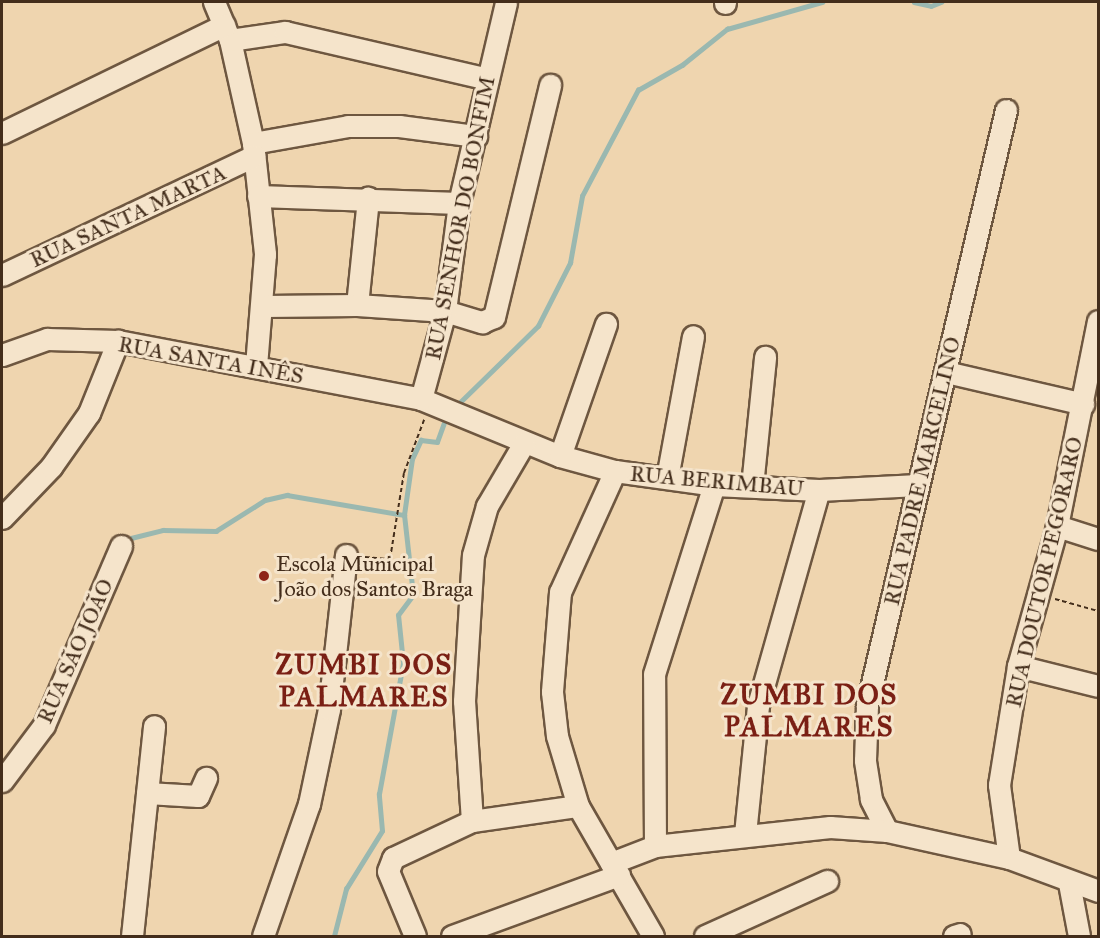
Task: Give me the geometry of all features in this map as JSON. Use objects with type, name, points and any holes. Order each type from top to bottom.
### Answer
[{"type":"street","points":[[214,2],[227,32],[253,149],[265,306],[256,366]]},
{"type":"street","name":"RUA SENHOR DO BONFIM","points":[[426,402],[445,311],[459,203],[506,2]]},
{"type":"street","points":[[2,133],[227,32],[285,33],[488,79]]},
{"type":"street","points":[[265,306],[357,305],[445,311],[482,322],[498,313],[550,85]]},
{"type":"street","name":"RUA PADRE MARCELINO","points":[[887,831],[871,799],[867,705],[1006,110]]},
{"type":"street","name":"RUA SANTA MARTA","points":[[2,275],[253,149],[348,126],[399,126],[476,136]]},
{"type":"street","points":[[258,196],[368,198],[459,203]]},
{"type":"street","points":[[357,305],[368,198]]},
{"type":"street","name":"RUA DOUTOR PEGORARO","points":[[1010,858],[999,785],[1018,666],[1057,526],[1098,321]]},
{"type":"street","points":[[560,456],[606,324]]},
{"type":"street","points":[[666,478],[693,336]]},
{"type":"street","name":"RUA SANTA INÊS","points":[[2,355],[47,339],[118,342],[256,366],[426,402]]},
{"type":"street","points":[[2,518],[51,467],[89,414],[118,342]]},
{"type":"street","points":[[752,486],[765,357]]},
{"type":"street","points":[[946,372],[1083,404]]},
{"type":"street","name":"RUA BERIMBAU","points":[[426,402],[524,443],[560,456],[615,471],[714,485],[819,490],[918,485]]},
{"type":"street","points":[[472,821],[464,700],[473,555],[487,506],[524,443]]},
{"type":"street","points":[[615,471],[560,592],[553,646],[557,736],[578,806],[652,936]]},
{"type":"street","points":[[655,846],[654,674],[714,485]]},
{"type":"street","points":[[745,834],[758,705],[774,633],[819,490]]},
{"type":"street","points":[[1057,526],[1098,539]]},
{"type":"street","name":"RUA SÃO JOÃO","points":[[2,781],[44,725],[121,546]]},
{"type":"street","points":[[264,936],[309,804],[329,709],[346,555]]},
{"type":"street","points":[[1018,666],[1098,686]]},
{"type":"street","points":[[132,936],[154,726]]},
{"type":"street","points":[[147,793],[198,796],[206,778]]},
{"type":"street","points":[[415,936],[388,871],[393,858],[472,821],[578,806]]},
{"type":"street","points":[[452,936],[615,869],[655,846],[745,834],[830,827],[887,831],[1010,858],[1069,883],[1098,891]]},
{"type":"street","points":[[705,936],[827,881]]},
{"type":"street","points":[[1069,883],[1079,936]]},
{"type":"path","points":[[346,555],[390,559],[404,473],[426,402]]},
{"type":"path","points":[[1039,595],[1098,611]]},
{"type":"waterway","points":[[455,407],[538,326],[570,263],[582,196],[638,90],[682,65],[727,29],[822,2]]},
{"type":"waterway","points":[[914,2],[931,6],[941,2]]},
{"type":"waterway","points":[[334,936],[346,889],[382,831],[379,794],[403,663],[398,615],[413,595],[404,515],[412,459],[421,440],[437,442],[447,414]]},
{"type":"waterway","points":[[131,538],[163,530],[216,531],[265,500],[287,495],[404,515]]},
{"type":"place","name":"Escola Municipal João dos Santos Braga","points":[[264,576]]},
{"type":"district","name":"ZUMBI DOS PALMARES","points":[[364,681]]},
{"type":"district","name":"ZUMBI DOS PALMARES","points":[[809,711]]}]
